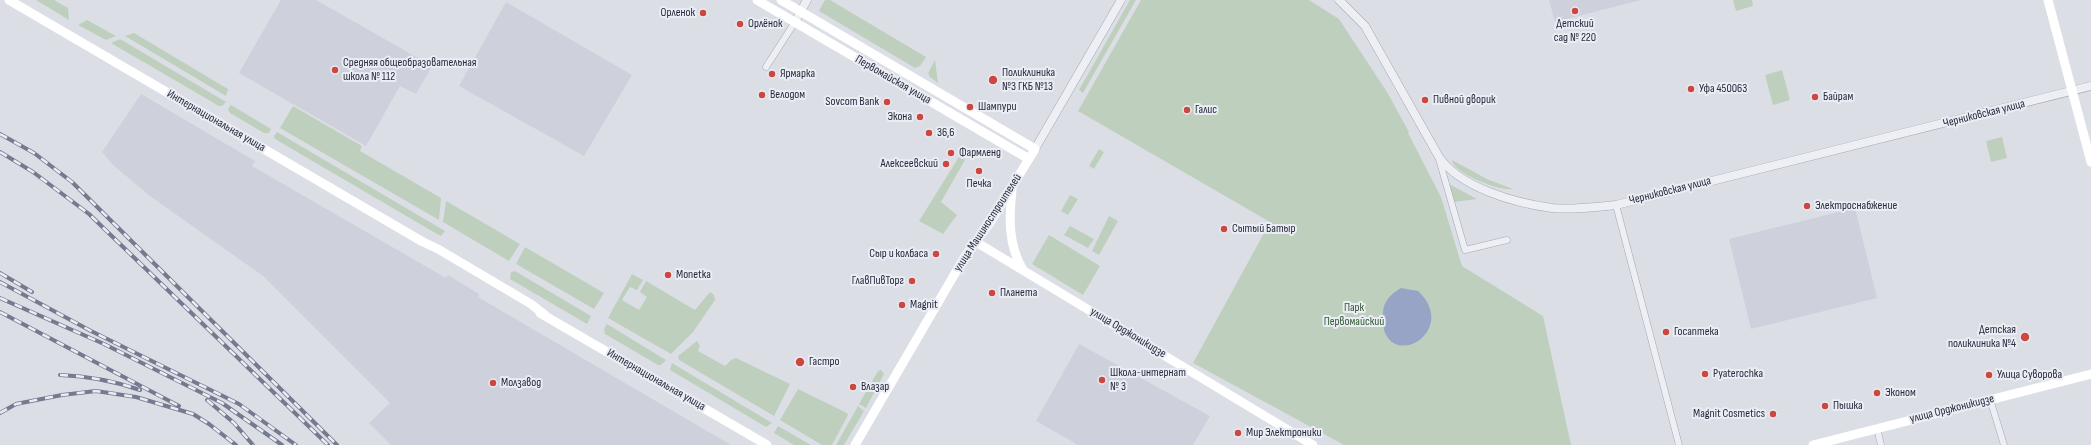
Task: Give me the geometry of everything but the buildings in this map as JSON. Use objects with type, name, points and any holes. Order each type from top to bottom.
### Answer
[{"type":"main road","name":"Интернациональная улица","points":[[9,0],[767,445]]},
{"type":"main road","name":"Первомайская улица","points":[[757,0],[1029,159]]},
{"type":"main road","name":"Первомайская улица","points":[[781,0],[1035,149]]},
{"type":"main road","points":[[2048,0],[2091,162]]},
{"type":"main road","name":"улица Машиностроителей","points":[[855,445],[964,258],[1012,187],[1035,149]]},
{"type":"main road","points":[[1012,187],[1009,213],[1010,233],[1016,258],[1024,271]]},
{"type":"main road","name":"улица Орджоникидзе","points":[[976,242],[1313,445]]},
{"type":"main road","name":"улица Орджоникидзе","points":[[1813,445],[2091,374]]},
{"type":"street","points":[[766,67],[795,22],[807,0]]},
{"type":"street","name":"улица Машиностроителей","points":[[1035,149],[1121,0]]},
{"type":"street","name":"Черниковская улица","points":[[1339,0],[1365,26],[1438,157],[1446,168],[1465,181],[1484,190],[1527,204],[1553,208],[1616,205],[2072,92],[2091,86]]},
{"type":"street","points":[[1438,157],[1465,250],[1507,240]]},
{"type":"street","points":[[1616,205],[1679,445]]},
{"type":"street","points":[[1990,399],[2004,445]]},
{"type":"street","points":[[1877,428],[1881,445]]},
{"type":"shaded area","name":"Средняя общеобразовательная школа № 112","points":[[281,0],[316,0],[432,66],[416,94],[400,86],[366,146],[239,73]]},
{"type":"shaded area","name":"Детский сад № 220","points":[[1549,0],[1641,0],[1555,22]]},
{"type":"shaded area","points":[[506,2],[632,75],[584,156],[459,86]]},
{"type":"shaded area","points":[[141,94],[255,161],[252,166],[446,278],[448,275],[479,294],[478,297],[731,445],[391,445],[369,423],[390,403],[263,276],[150,196],[112,164],[102,152]]},
{"type":"shaded area","points":[[1855,208],[1877,298],[1751,329],[1729,239]]},
{"type":"shaded area","name":"Школа-интернат № 3","points":[[1079,344],[1210,416],[1193,445],[1078,445],[1036,421]]},
{"type":"green space","points":[[36,0],[54,0],[68,8],[69,20]]},
{"type":"green space","points":[[825,0],[830,0],[926,57],[920,66],[915,68],[819,11]]},
{"type":"green space","points":[[1130,0],[1136,0],[1083,93],[1079,90]]},
{"type":"green space","name":"Парк Первомайский","points":[[1141,0],[1309,0],[1339,19],[1387,92],[1409,132],[1408,133],[1441,197],[1462,266],[1543,316],[1571,445],[1344,445],[1193,363],[1270,222],[1078,111]]},
{"type":"green space","points":[[1733,0],[1752,0],[1753,6],[1736,11]]},
{"type":"green space","points":[[87,20],[116,36],[106,40],[78,25]]},
{"type":"green space","points":[[134,33],[228,89],[226,96],[125,36]]},
{"type":"green space","points":[[120,39],[226,102],[222,106],[219,106],[111,43]]},
{"type":"green space","points":[[935,60],[938,83],[930,77],[928,73]]},
{"type":"green space","points":[[1782,70],[1790,100],[1773,105],[1765,75]]},
{"type":"green space","points":[[231,105],[271,129],[269,133],[264,133],[230,113],[228,109]]},
{"type":"green space","points":[[293,106],[362,146],[360,151],[441,198],[439,220],[280,128]]},
{"type":"green space","points":[[277,132],[445,231],[441,236],[437,234],[275,139],[274,136]]},
{"type":"green space","points":[[2002,137],[2007,158],[1991,162],[1986,141]]},
{"type":"green space","points":[[1099,149],[1104,152],[1094,169],[1089,166]]},
{"type":"green space","points":[[962,152],[965,160],[941,202],[957,215],[943,234],[919,221]]},
{"type":"green space","points":[[1452,160],[1487,179],[1513,189],[1499,188],[1469,176],[1454,165]]},
{"type":"green space","points":[[1449,184],[1477,199],[1454,202]]},
{"type":"green space","points":[[1070,195],[1078,199],[1068,215],[1061,211]]},
{"type":"green space","points":[[446,201],[520,244],[509,261],[443,222]]},
{"type":"green space","points":[[1109,216],[1118,221],[1099,255],[1092,251]]},
{"type":"green space","points":[[1070,226],[1094,239],[1088,248],[1064,235]]},
{"type":"green space","points":[[1049,235],[1100,266],[1083,295],[1032,264]]},
{"type":"green space","points":[[525,247],[604,293],[594,309],[516,264]]},
{"type":"green space","points":[[515,271],[591,316],[587,324],[510,279],[511,272]]},
{"type":"green space","points":[[632,274],[643,280],[637,290],[630,287],[622,300],[639,310],[647,297],[640,292],[646,281],[695,310],[710,292],[714,295],[715,300],[693,332],[671,354],[608,318]]},
{"type":"green space","points":[[607,324],[666,360],[661,365],[658,365],[605,334],[604,329]]},
{"type":"green space","points":[[697,341],[700,346],[698,351],[725,366],[731,360],[736,358],[790,384],[774,416],[679,360],[678,356]]},
{"type":"green space","points":[[672,363],[772,423],[766,427],[670,370]]},
{"type":"green space","points":[[881,370],[884,374],[866,408],[859,404],[878,371]]},
{"type":"green space","points":[[798,389],[847,413],[848,415],[832,445],[822,445],[780,420]]},
{"type":"green space","points":[[858,406],[864,411],[844,445],[836,445]]},
{"type":"green space","points":[[778,426],[811,445],[794,445],[774,433]]},
{"type":"water","points":[[1401,288],[1418,291],[1428,305],[1431,318],[1429,329],[1422,338],[1412,344],[1402,346],[1392,342],[1385,333],[1383,317],[1387,300]]},
{"type":"railway","points":[[0,134],[34,153],[72,182],[337,445]]},
{"type":"railway","points":[[0,152],[33,172],[89,214],[328,445]]},
{"type":"railway","points":[[0,273],[32,292]]},
{"type":"railway","points":[[0,282],[91,331],[239,404],[296,445]]},
{"type":"railway","points":[[0,298],[104,344],[222,403],[282,445]]},
{"type":"railway","points":[[0,312],[179,406]]},
{"type":"railway","points":[[60,375],[80,376],[120,384],[140,390]]},
{"type":"railway","points":[[0,413],[16,404],[62,395],[96,391],[136,397],[193,414],[209,424],[236,445]]},
{"type":"railway","points":[[207,400],[234,423],[253,445]]},
{"type":"place","name":"Детский сад № 220","points":[[1575,11]]},
{"type":"place","name":"Орленок","points":[[703,13]]},
{"type":"place","name":"Орлёнок","points":[[740,24]]},
{"type":"place","name":"Средняя общеобразовательная школа № 112","points":[[335,70]]},
{"type":"place","name":"Ярмарка","points":[[772,74]]},
{"type":"place","name":"Поликлиника №3 ГКБ №13","points":[[993,80]]},
{"type":"place","name":"Уфа 450063","points":[[1691,89]]},
{"type":"place","name":"Велодом","points":[[762,95]]},
{"type":"place","name":"Байрам","points":[[1815,97]]},
{"type":"place","name":"Пивной дворик","points":[[1425,100]]},
{"type":"place","name":"Sovcom Bank","points":[[887,102]]},
{"type":"place","name":"Шампури","points":[[970,107]]},
{"type":"place","name":"Галис","points":[[1187,110]]},
{"type":"place","name":"Экона","points":[[920,117]]},
{"type":"place","name":"36,6","points":[[929,133]]},
{"type":"place","name":"Фармленд","points":[[951,153]]},
{"type":"place","name":"Алексеевский","points":[[946,164]]},
{"type":"place","name":"Печка","points":[[979,171]]},
{"type":"place","name":"Электроснабжение","points":[[1807,206]]},
{"type":"place","name":"Сытый Батыр","points":[[1224,229]]},
{"type":"place","name":"Сыр и колбаса","points":[[936,254]]},
{"type":"place","name":"Monetka","points":[[668,275]]},
{"type":"place","name":"ГлавПивТорг","points":[[912,281]]},
{"type":"place","name":"Планета","points":[[992,293]]},
{"type":"place","name":"Magnit","points":[[902,305]]},
{"type":"place","name":"Госаптека","points":[[1666,332]]},
{"type":"place","name":"Детская поликлиника №4","points":[[2025,337]]},
{"type":"place","name":"Гастро","points":[[800,362]]},
{"type":"place","name":"Pyaterochka","points":[[1705,374]]},
{"type":"place","name":"Улица Суворова","points":[[1989,375]]},
{"type":"place","name":"Школа-интернат № 3","points":[[1102,380]]},
{"type":"place","name":"Молзавод","points":[[493,383]]},
{"type":"place","name":"Влазар","points":[[853,387]]},
{"type":"place","name":"Эконом","points":[[1877,393]]},
{"type":"place","name":"Пышка","points":[[1825,406]]},
{"type":"place","name":"Magnit Cosmetics","points":[[1773,414]]},
{"type":"place","name":"Мир Электроники","points":[[1238,433]]}]
